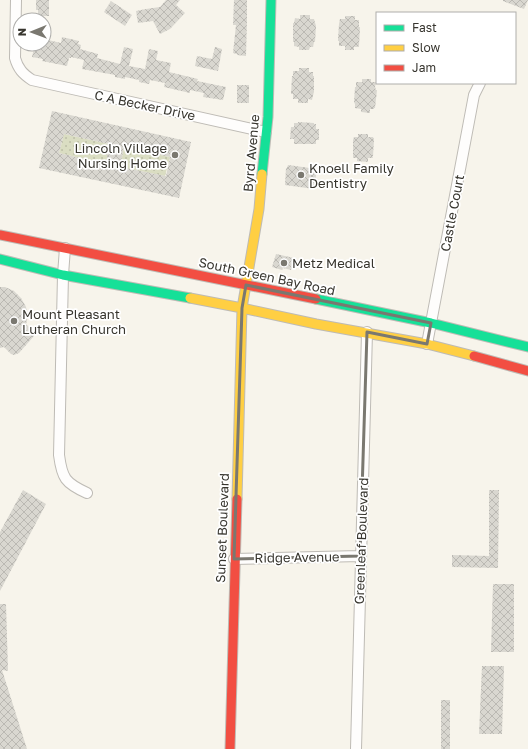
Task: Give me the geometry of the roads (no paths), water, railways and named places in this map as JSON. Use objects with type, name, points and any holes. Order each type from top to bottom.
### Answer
[{"type":"main road","name":"Byrd Avenue","points":[[242,308],[259,209],[269,84],[271,0]]},
{"type":"main road","name":"South Green Bay Road","points":[[0,235],[431,323],[528,347]]},
{"type":"main road","points":[[0,244],[32,241]]},
{"type":"main road","points":[[0,259],[63,275],[428,344],[528,370]]},
{"type":"main road","name":"Sunset Boulevard","points":[[230,749],[242,308]]},
{"type":"street","name":"C A Becker Drive","points":[[16,0],[15,58],[17,65],[24,75],[32,80],[266,132]]},
{"type":"street","name":"Castle Court","points":[[428,344],[474,95],[480,84]]},
{"type":"street","points":[[65,248],[63,275],[61,471],[74,487],[87,492]]},
{"type":"street","name":"Greenleaf Boulevard","points":[[356,749],[367,332]]},
{"type":"street","name":"Ridge Avenue","points":[[234,559],[360,556]]},
{"type":"place","name":"Lincoln Village Nursing Home","points":[[175,155]]},
{"type":"place","name":"Knoell Family Dentistry","points":[[301,175]]},
{"type":"place","name":"Metz Medical","points":[[284,263]]},
{"type":"place","name":"Mount Pleasant Lutheran Church","points":[[14,321]]}]
